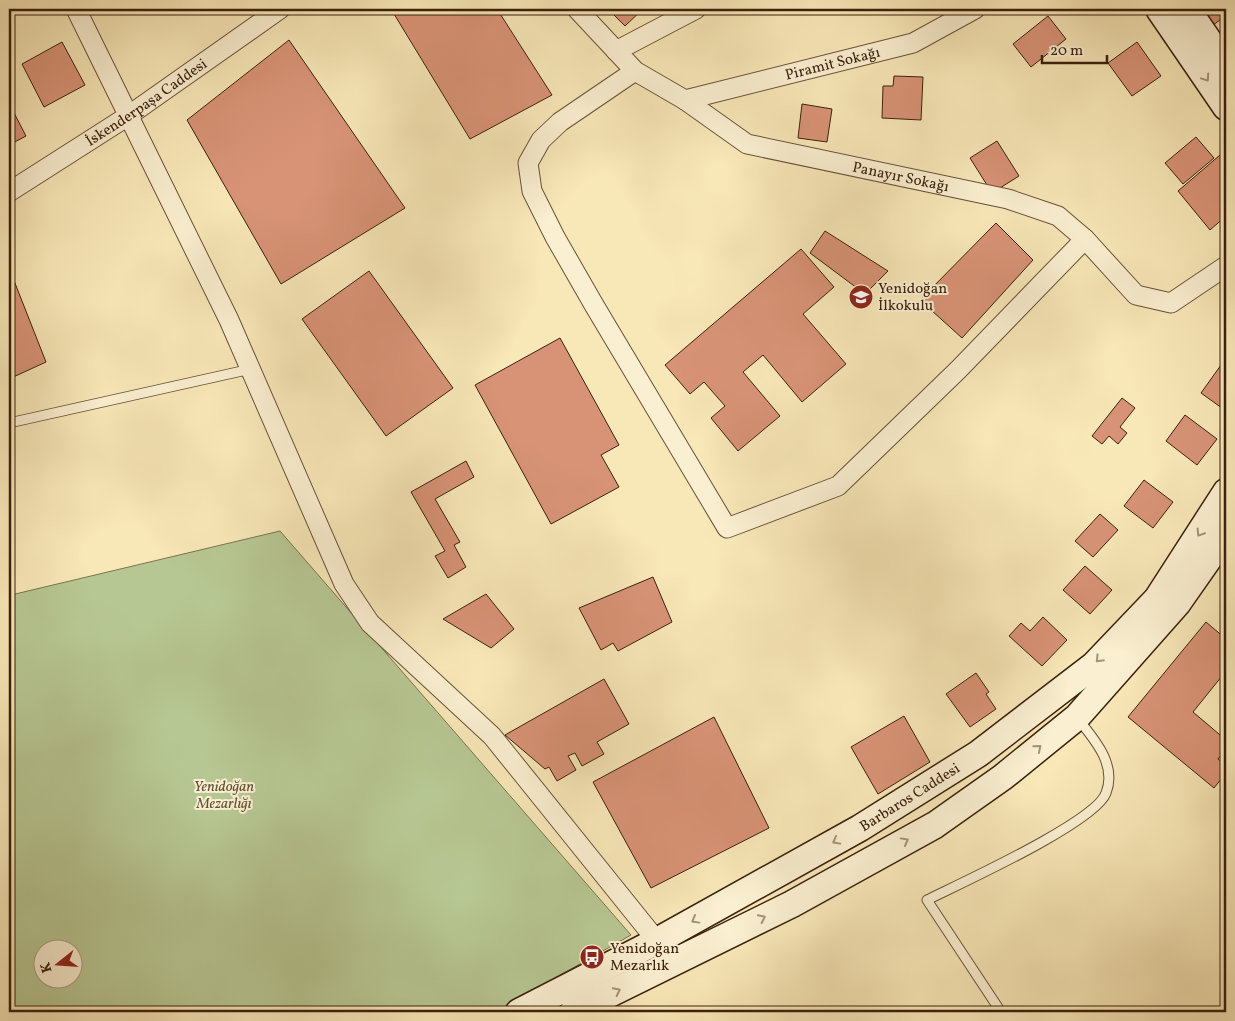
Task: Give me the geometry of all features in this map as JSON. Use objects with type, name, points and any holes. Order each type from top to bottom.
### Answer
[{"type":"main road","points":[[1159,9],[1226,107]]},
{"type":"main road","points":[[1187,9],[1226,66]]},
{"type":"main road","name":"Barbaros Caddesi","points":[[519,1012],[657,941],[860,828],[978,754],[1094,665],[1157,599],[1226,492]]},
{"type":"main road","points":[[573,1012],[792,904],[935,825],[1003,777],[1077,717],[1177,604],[1226,534]]},
{"type":"street","points":[[76,9],[229,320],[344,584],[370,623],[492,736],[657,941]]},
{"type":"street","name":"İskenderpaşa Caddesi","points":[[9,192],[128,116],[254,16],[280,9]]},
{"type":"street","name":"Panayır Sokağı","points":[[577,9],[635,71],[685,100],[747,144],[1008,199],[1058,216],[1085,239],[1136,295],[1171,303],[1226,266]]},
{"type":"street","points":[[616,51],[696,9]]},
{"type":"street","name":"Piramit Sokağı","points":[[685,100],[913,42],[975,9]]},
{"type":"street","points":[[635,71],[560,122],[541,140],[528,163],[532,191],[555,238],[726,528],[838,486],[958,370],[1085,239]]},
{"type":"lane","points":[[9,423],[251,369]]},
{"type":"lane","points":[[1001,1012],[927,900],[1009,860],[1082,819],[1104,800],[1108,784],[1109,766],[1097,742],[1077,717]]},
{"type":"green space","name":"Yenidoğan Mezarlığı","points":[[280,531],[631,935],[495,1012],[9,1012],[9,593],[11,595]]},
{"type":"building","points":[[391,9],[497,9],[552,95],[470,139]]},
{"type":"building","points":[[608,9],[643,9],[625,26]]},
{"type":"building","points":[[1202,9],[1226,9],[1226,16],[1213,25]]},
{"type":"building","points":[[1048,16],[1066,39],[1031,67],[1013,44]]},
{"type":"building","points":[[289,40],[405,208],[281,284],[187,120]]},
{"type":"building","points":[[62,42],[85,85],[44,107],[22,64]]},
{"type":"building","points":[[1137,42],[1161,76],[1132,96],[1108,63]]},
{"type":"building","points":[[894,76],[923,77],[921,120],[882,118],[883,86],[893,86]]},
{"type":"building","points":[[802,104],[832,109],[827,142],[798,138]]},
{"type":"building","points":[[12,109],[26,136],[9,145],[9,111]]},
{"type":"building","points":[[1196,137],[1214,158],[1183,184],[1165,163]]},
{"type":"building","points":[[997,141],[1019,176],[992,193],[970,158]]},
{"type":"building","points":[[1220,155],[1226,163],[1226,216],[1210,230],[1178,191]]},
{"type":"building","points":[[996,223],[1033,260],[962,338],[920,300]]},
{"type":"building","points":[[825,231],[888,271],[865,294],[810,253]]},
{"type":"building","points":[[801,249],[834,287],[803,314],[846,364],[802,402],[763,355],[743,372],[780,416],[738,451],[711,418],[725,406],[704,382],[690,394],[665,365]]},
{"type":"building","points":[[9,268],[46,362],[9,379]]},
{"type":"building","points":[[369,271],[453,388],[386,436],[302,319]]},
{"type":"building","points":[[560,338],[619,445],[601,455],[619,487],[551,524],[475,385]]},
{"type":"building","points":[[1226,358],[1226,411],[1201,393]]},
{"type":"building","points":[[1122,398],[1135,408],[1120,427],[1127,433],[1118,444],[1109,436],[1102,444],[1092,436]]},
{"type":"building","points":[[1185,415],[1217,439],[1197,465],[1166,441]]},
{"type":"building","points":[[466,461],[474,477],[435,499],[460,542],[454,545],[466,567],[448,578],[435,556],[445,551],[411,492]]},
{"type":"building","points":[[1144,480],[1173,502],[1153,528],[1124,506]]},
{"type":"building","points":[[1100,514],[1118,530],[1093,557],[1075,541]]},
{"type":"building","points":[[1085,566],[1112,590],[1090,614],[1063,590]]},
{"type":"building","points":[[653,577],[672,622],[618,651],[613,643],[601,650],[579,608]]},
{"type":"building","points":[[486,594],[514,629],[491,648],[443,619]]},
{"type":"building","points":[[1043,617],[1067,640],[1042,666],[1009,636],[1021,623],[1030,631]]},
{"type":"building","points":[[1206,622],[1226,639],[1226,671],[1193,712],[1226,740],[1226,749],[1218,759],[1226,765],[1226,773],[1214,788],[1128,717]]},
{"type":"building","points":[[976,673],[989,692],[986,694],[996,709],[970,727],[946,694]]},
{"type":"building","points":[[604,679],[629,724],[597,742],[604,754],[582,766],[575,753],[568,756],[576,770],[557,781],[549,767],[545,769],[505,735]]},
{"type":"building","points":[[904,716],[930,762],[878,794],[851,747]]},
{"type":"building","points":[[714,717],[769,828],[651,888],[593,782]]},
{"type":"place","name":"Yenidoğan İlkokulu","points":[[861,297]]},
{"type":"place","name":"Yenidoğan Mezarlık","points":[[592,957]]}]
